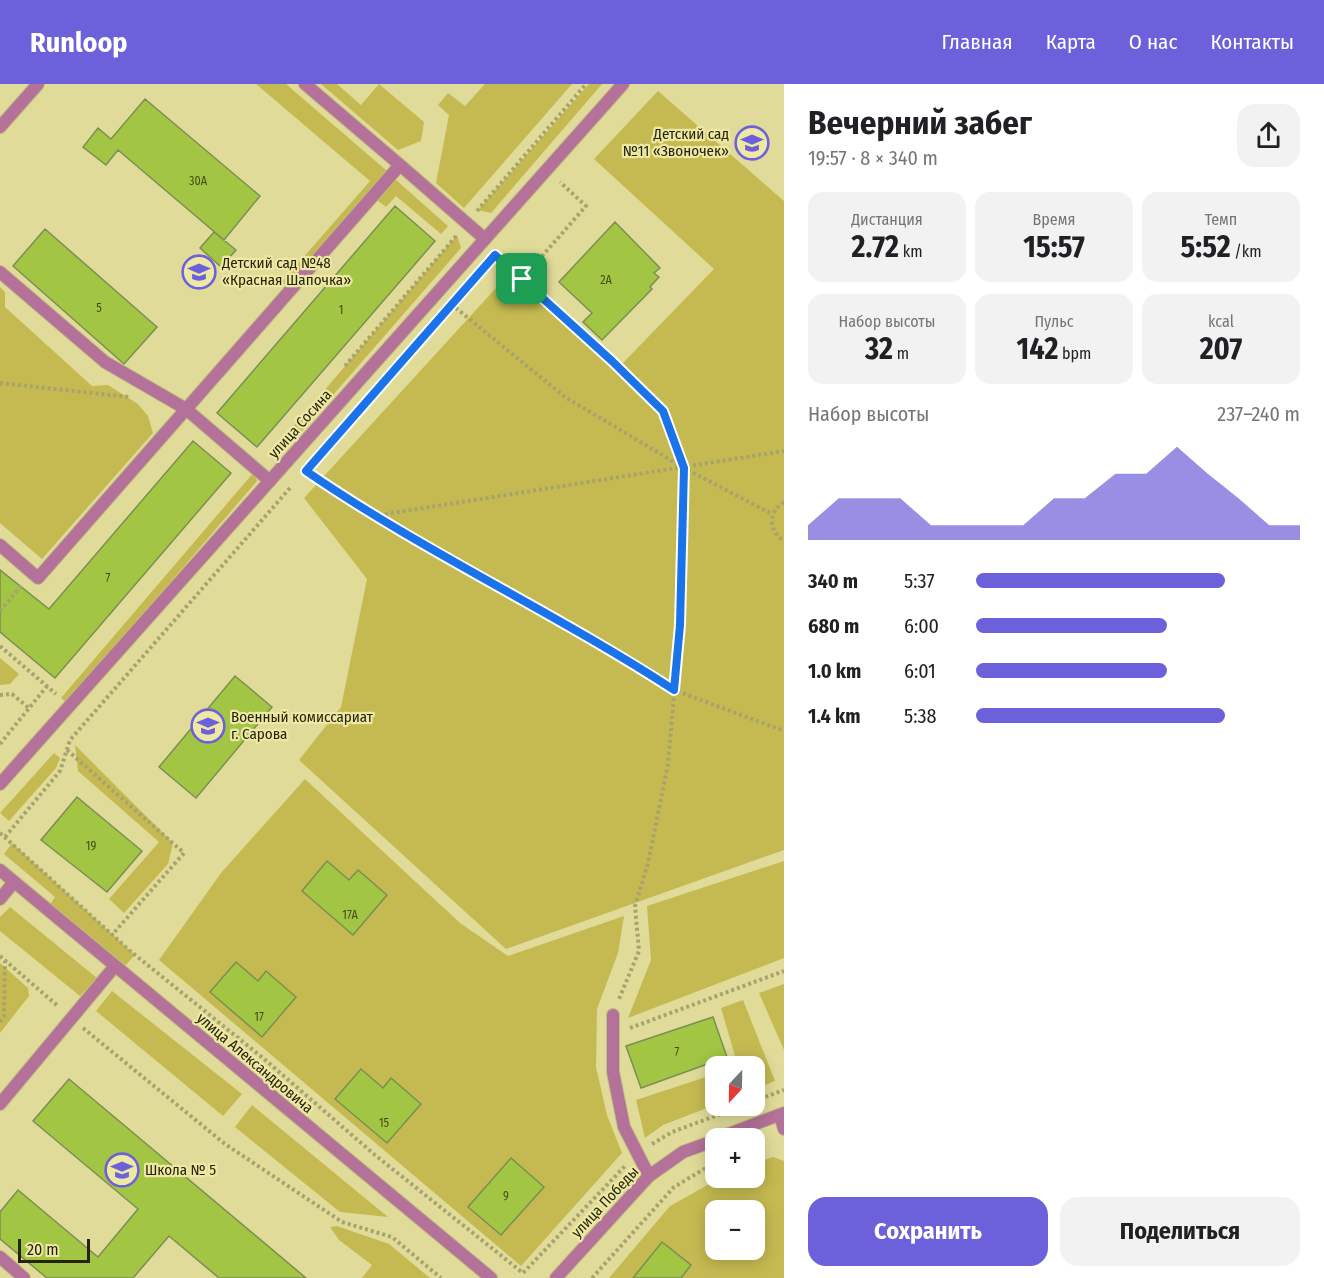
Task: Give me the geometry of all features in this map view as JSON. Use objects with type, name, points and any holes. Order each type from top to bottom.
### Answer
[{"type":"street","points":[[0,127],[38,84]]},
{"type":"street","points":[[305,84],[485,239]]},
{"type":"street","name":"улица Сосина","points":[[0,784],[623,84]]},
{"type":"street","points":[[0,545],[38,578],[400,165]]},
{"type":"street","points":[[0,272],[105,362],[186,409],[270,480]]},
{"type":"street","name":"улица Александровича","points":[[0,870],[491,1278]]},
{"type":"street","points":[[0,899],[14,882]]},
{"type":"street","points":[[0,1104],[115,966]]},
{"type":"street","points":[[613,1015],[613,1072],[624,1127],[649,1176]]},
{"type":"street","points":[[782,1114],[784,1129]]},
{"type":"street","name":"улица Победы","points":[[746,1128],[782,1114]]},
{"type":"street","name":"улица Победы","points":[[556,1278],[649,1176],[683,1152],[705,1144]]},
{"type":"street","points":[[0,1257],[24,1278]]},
{"type":"path","points":[[522,279],[586,206],[559,183],[566,175]]},
{"type":"path","points":[[488,263],[495,255],[663,411],[684,468],[680,625],[668,764],[648,863],[635,906],[639,951],[613,1015]]},
{"type":"path","points":[[444,313],[459,296]]},
{"type":"path","points":[[452,304],[565,397],[684,468],[772,514]]},
{"type":"path","points":[[0,383],[137,398]]},
{"type":"path","points":[[372,516],[784,451]]},
{"type":"path","points":[[5,837],[60,771],[70,740],[313,462]]},
{"type":"path","points":[[306,471],[372,516],[602,644],[674,690],[784,731]]},
{"type":"path","points":[[784,502],[772,514],[773,530],[784,541]]},
{"type":"path","points":[[0,611],[32,573]]},
{"type":"path","points":[[0,646],[61,698]]},
{"type":"path","points":[[0,744],[47,686]]},
{"type":"path","points":[[0,695],[12,694],[30,709]]},
{"type":"path","points":[[67,750],[184,853],[112,935]]},
{"type":"path","points":[[0,833],[112,935],[263,1058],[375,1155],[523,1274]]},
{"type":"path","points":[[0,956],[225,1144],[342,1222],[392,1237],[441,1278]]},
{"type":"path","points":[[0,1022],[4,1016],[4,960]]},
{"type":"path","points":[[613,1034],[784,971]]},
{"type":"path","points":[[765,1097],[784,1090]]},
{"type":"path","points":[[592,1278],[674,1187],[705,1169]]},
{"type":"shaded area","points":[[256,84],[286,84],[387,171],[288,287],[282,282],[370,181]]},
{"type":"shaded area","points":[[321,84],[337,84],[361,105],[379,84],[424,122],[421,141],[398,150]]},
{"type":"shaded area","points":[[485,84],[572,84],[464,208],[436,183],[449,115],[438,105],[448,93],[465,106]]},
{"type":"shaded area","points":[[589,84],[602,84],[491,213],[478,210]]},
{"type":"shaded area","points":[[658,91],[784,201],[784,850],[506,949],[299,760],[341,707],[367,579],[304,498],[507,276],[619,367],[714,269],[594,159]]},
{"type":"shaded area","points":[[395,179],[448,226],[441,234],[396,196],[386,207],[377,200]]},
{"type":"shaded area","points":[[457,235],[461,248],[280,456],[270,454]]},
{"type":"shaded area","points":[[0,287],[5,292],[5,307],[92,386],[108,385],[138,404],[148,416],[153,433],[42,559],[0,523]]},
{"type":"shaded area","points":[[254,472],[257,481],[67,703],[61,698]]},
{"type":"shaded area","points":[[0,658],[19,674],[10,684],[0,685]]},
{"type":"shaded area","points":[[75,745],[173,843],[168,864],[124,913],[109,899],[159,842],[78,771]]},
{"type":"shaded area","points":[[54,753],[60,758],[56,768],[9,821],[0,813]]},
{"type":"shaded area","points":[[305,779],[460,923],[508,956],[624,916],[618,953],[597,1009],[596,1067],[607,1115],[622,1153],[521,1266],[159,960],[221,873]]},
{"type":"shaded area","points":[[12,843],[135,955],[123,968],[49,906],[55,897],[4,854]]},
{"type":"shaded area","points":[[784,861],[784,958],[628,1018],[651,960],[647,906]]},
{"type":"shaded area","points":[[10,907],[97,978],[80,996],[0,931],[0,917]]},
{"type":"shaded area","points":[[0,963],[28,988],[29,996],[0,1033]]},
{"type":"shaded area","points":[[784,984],[784,1050],[759,993]]},
{"type":"shaded area","points":[[112,991],[242,1094],[223,1116],[96,1011]]},
{"type":"shaded area","points":[[743,1000],[775,1081],[765,1085],[765,1056],[735,1056],[721,1008]]},
{"type":"shaded area","points":[[705,1077],[705,1109],[663,1125],[645,1138],[636,1100]]},
{"type":"shaded area","points":[[252,1105],[388,1217],[340,1212],[235,1127]]},
{"type":"shaded area","points":[[773,1157],[784,1161],[784,1278],[609,1278],[670,1206],[705,1186],[765,1188],[765,1160]]},
{"type":"shaded area","points":[[337,1226],[389,1244],[430,1278],[362,1278],[372,1265],[339,1240],[330,1227]]},
{"type":"building","points":[[145,99],[260,196],[224,240],[118,150],[106,165],[83,147],[98,128],[111,139]]},
{"type":"building","points":[[395,206],[435,241],[257,447],[217,413]]},
{"type":"building","points":[[615,222],[660,268],[654,273],[659,277],[650,287],[652,289],[602,340],[583,322],[592,313],[559,282]]},
{"type":"building","points":[[45,229],[157,327],[124,364],[13,266]]},
{"type":"building","points":[[214,232],[236,250],[221,267],[200,248]]},
{"type":"building","points":[[193,441],[231,473],[55,678],[0,632],[0,570],[49,609]]},
{"type":"building","points":[[235,676],[272,707],[196,798],[159,767]]},
{"type":"building","points":[[77,797],[142,851],[107,892],[41,840]]},
{"type":"building","points":[[327,861],[349,880],[358,870],[387,895],[353,935],[302,891]]},
{"type":"building","points":[[236,962],[258,981],[266,971],[296,997],[262,1037],[210,992]]},
{"type":"building","points":[[713,1017],[727,1056],[705,1056],[705,1065],[641,1088],[626,1046]]},
{"type":"building","points":[[361,1069],[383,1088],[391,1078],[421,1104],[387,1143],[335,1099]]},
{"type":"building","points":[[69,1079],[306,1278],[219,1278],[169,1236],[133,1278],[47,1278],[0,1239],[0,1212],[18,1190],[98,1257],[138,1209],[33,1121]]},
{"type":"building","points":[[511,1158],[544,1187],[501,1235],[468,1207]]},
{"type":"building","points":[[662,1242],[691,1265],[681,1278],[633,1278]]},
{"type":"place","name":"Детский сад №11 «Звоночек»","points":[[752,143]]},
{"type":"place","name":"Детский сад №48 «Красная Шапочка»","points":[[199,272]]},
{"type":"place","name":"Военный комиссариат г. Сарова","points":[[208,726]]},
{"type":"place","name":"Школа № 5","points":[[122,1170]]},
{"type":"route","points":[[495,255],[522,279],[663,411],[684,468],[680,625],[674,690],[602,644],[372,516],[306,471],[495,255]]}]
